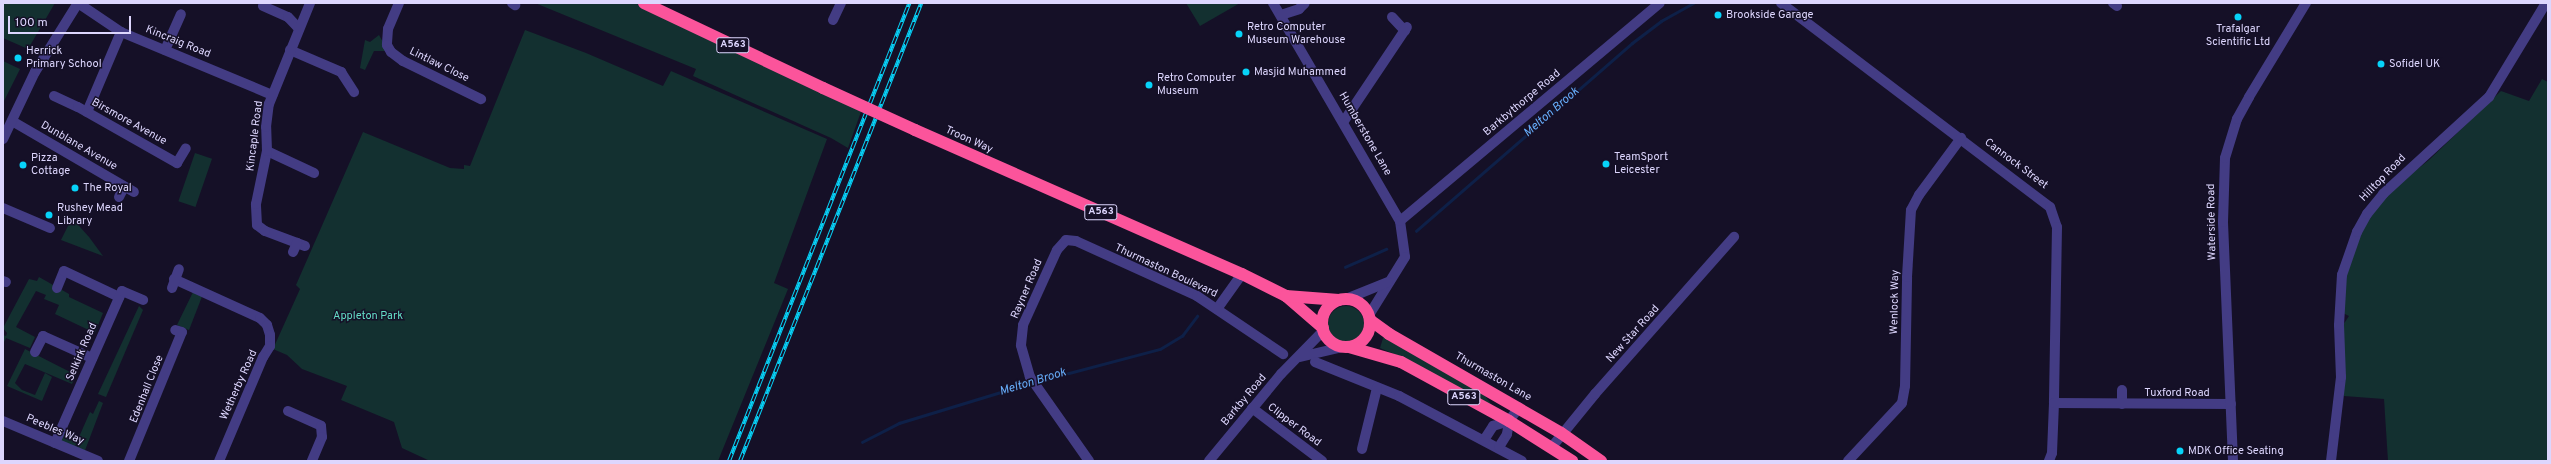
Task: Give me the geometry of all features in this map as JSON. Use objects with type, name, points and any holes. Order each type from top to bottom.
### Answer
[{"type":"highway","name":"Troon Way","points":[[644,3],[915,130],[1242,274],[1286,296],[1323,329]]},
{"type":"highway","name":"Troon Way","points":[[1286,296],[1343,300]]},
{"type":"highway","points":[[1343,300],[1360,304],[1369,318],[1367,334],[1356,345],[1346,347],[1332,342],[1323,329],[1324,314],[1333,303],[1343,300]]},
{"type":"highway","name":"Thurmaston Lane","points":[[1369,318],[1395,338],[1519,407],[1561,433],[1601,461]]},
{"type":"highway","name":"A563","points":[[1346,347],[1401,362],[1509,421],[1572,461]]},
{"type":"street","points":[[3,139],[36,72],[78,3]]},
{"type":"street","name":"Kincraig Road","points":[[78,3],[121,32],[272,95]]},
{"type":"street","name":"Kincaple Road","points":[[299,247],[265,231],[257,225],[256,204],[267,151],[266,127],[272,95],[310,3]]},
{"type":"street","name":"Lintlaw Close","points":[[399,3],[388,29],[387,45],[391,52],[403,61],[481,99]]},
{"type":"street","points":[[832,20],[841,3]]},
{"type":"street","name":"Humberstone Lane","points":[[1273,3],[1344,121],[1400,221],[1405,241],[1405,257],[1388,282],[1369,318]]},
{"type":"street","points":[[1281,15],[1299,9],[1305,3]]},
{"type":"street","name":"Barkbythorpe Road","points":[[1400,221],[1660,3]]},
{"type":"street","name":"Cannock Street","points":[[1781,3],[2046,201],[2055,217],[2054,403],[2052,453],[2049,461]]},
{"type":"street","name":"Waterside Road","points":[[2233,461],[2223,222],[2225,158],[2237,119],[2306,3]]},
{"type":"street","name":"Hilltop Road","points":[[2331,461],[2341,377],[2339,325],[2342,275],[2357,232],[2367,214],[2383,194],[2489,97],[2506,72],[2546,3]]},
{"type":"street","points":[[263,6],[288,17],[299,29]]},
{"type":"street","points":[[165,50],[181,14]]},
{"type":"street","points":[[1344,121],[1406,29],[1392,17]]},
{"type":"street","points":[[87,112],[121,32]]},
{"type":"street","points":[[290,50],[341,72],[354,92]]},
{"type":"street","name":"Birsmore Avenue","points":[[54,96],[87,112],[177,163],[186,148]]},
{"type":"street","name":"Dunblane Avenue","points":[[12,121],[134,192]]},
{"type":"street","name":"Wenlock Way","points":[[1848,461],[1902,403],[1905,386],[1907,278],[1911,210],[1919,195],[1961,138]]},
{"type":"street","points":[[267,151],[314,173]]},
{"type":"street","points":[[119,197],[124,187]]},
{"type":"street","points":[[3,208],[50,228]]},
{"type":"street","name":"New Star Road","points":[[1551,448],[1561,433],[1734,237]]},
{"type":"street","name":"Rayner Road","points":[[1076,242],[1066,240],[1057,250],[1023,325],[1022,355],[1030,377],[1089,461]]},
{"type":"street","name":"Thurmaston Boulevard","points":[[1076,242],[1159,278],[1217,309],[1283,354]]},
{"type":"street","name":"Wetherby Road","points":[[179,269],[173,284],[260,318],[267,325],[270,335],[270,346],[263,357],[219,461]]},
{"type":"street","points":[[57,288],[64,272],[119,297],[122,291],[144,300]]},
{"type":"street","points":[[1217,309],[1242,274]]},
{"type":"street","points":[[1343,300],[1388,282]]},
{"type":"street","name":"Selkirk Road","points":[[55,444],[119,297]]},
{"type":"street","name":"Barkby Road","points":[[1209,461],[1280,374],[1300,357],[1323,329]]},
{"type":"street","name":"Edenhall Close","points":[[129,461],[182,332]]},
{"type":"street","points":[[35,352],[43,336],[92,358]]},
{"type":"street","name":"Barkby Road","points":[[1300,357],[1346,347]]},
{"type":"street","points":[[1315,362],[1377,388],[1499,447],[1522,461]]},
{"type":"street","points":[[1362,449],[1377,388]]},
{"type":"street","points":[[2122,390],[2122,404]]},
{"type":"street","name":"Tuxford Road","points":[[2054,403],[2231,404]]},
{"type":"street","points":[[1499,447],[1507,434],[1509,421],[1519,407]]},
{"type":"street","name":"Clipper Road","points":[[1252,408],[1322,461]]},
{"type":"street","points":[[288,411],[321,426],[322,437],[312,461]]},
{"type":"street","name":"Peebles Way","points":[[3,421],[98,461]]},
{"type":"street","points":[[1484,440],[1493,426],[1509,421]]},
{"type":"green space","points":[[3,3],[55,3],[28,49],[3,38]]},
{"type":"green space","points":[[535,3],[638,3],[862,109],[848,148],[831,138],[693,76],[696,69]]},
{"type":"green space","points":[[1186,3],[1240,3],[1200,26]]},
{"type":"green space","name":"Appleton Park","points":[[525,30],[586,53],[663,86],[671,71],[827,139],[774,283],[788,289],[718,461],[430,461],[402,448],[394,422],[341,400],[347,386],[302,369],[287,355],[273,349],[300,289],[296,285],[363,132],[450,168],[464,169],[464,165],[470,166]]},
{"type":"green space","points":[[379,35],[388,51],[374,51],[365,70],[360,68],[365,40],[370,42]]},
{"type":"green space","points":[[3,61],[20,69],[3,103]]},
{"type":"green space","points":[[2542,79],[2548,82],[2548,461],[2388,461],[2384,399],[2344,396],[2339,331],[2349,316],[2339,311],[2344,267],[2375,203],[2429,160],[2501,91],[2529,101]]},
{"type":"green space","points":[[195,153],[212,159],[195,207],[178,201]]},
{"type":"green space","points":[[72,218],[89,237],[103,256],[61,240]]},
{"type":"green space","points":[[39,277],[69,294],[69,297],[103,313],[95,333],[55,314],[59,305],[44,299],[46,295],[36,291],[16,327],[35,337],[30,348],[6,338],[3,344],[3,335],[6,336],[7,333],[3,328],[29,279],[37,281]]},
{"type":"green space","points":[[194,290],[203,294],[189,330],[177,325]]},
{"type":"green space","points":[[139,306],[143,310],[106,397],[98,394]]},
{"type":"green space","points":[[1350,306],[1359,311],[1363,317],[1363,331],[1359,337],[1350,342],[1342,342],[1333,337],[1329,331],[1328,320],[1333,311],[1339,307]]},
{"type":"green space","points":[[1384,335],[1485,396],[1495,409],[1411,361],[1380,348]]},
{"type":"green space","points":[[25,349],[76,375],[72,384],[25,364],[15,383],[22,390],[35,395],[45,373],[52,377],[42,401],[7,386]]},
{"type":"green space","points":[[99,401],[103,403],[84,453],[59,442],[63,432],[79,437],[90,412],[93,414]]},
{"type":"waterway","name":"Melton Brook","points":[[1416,231],[1632,43],[1661,21],[1694,3]]},
{"type":"waterway","name":"Melton Brook","points":[[1345,267],[1386,249]]},
{"type":"waterway","name":"Melton Brook","points":[[1035,382],[1160,349],[1182,336],[1197,316]]},
{"type":"waterway","name":"Melton Brook","points":[[862,442],[899,423],[1031,383]]},
{"type":"railway","points":[[729,461],[909,3]]},
{"type":"railway","points":[[740,461],[921,3]]},
{"type":"place","name":"Brookside Garage","points":[[1718,15]]},
{"type":"place","name":"Trafalgar Scientific Ltd","points":[[2238,17]]},
{"type":"place","name":"Retro Computer Museum Warehouse","points":[[1239,34]]},
{"type":"place","name":"Herrick Primary School","points":[[18,58]]},
{"type":"place","name":"Sofidel UK","points":[[2381,64]]},
{"type":"place","name":"Masjid Muhammed","points":[[1246,72]]},
{"type":"place","name":"Retro Computer Museum","points":[[1149,85]]},
{"type":"place","name":"TeamSport Leicester","points":[[1606,164]]},
{"type":"place","name":"Pizza Cottage","points":[[23,165]]},
{"type":"place","name":"The Royal","points":[[75,188]]},
{"type":"place","name":"Rushey Mead Library","points":[[49,215]]},
{"type":"place","name":"MDK Office Seating","points":[[2180,451]]}]
